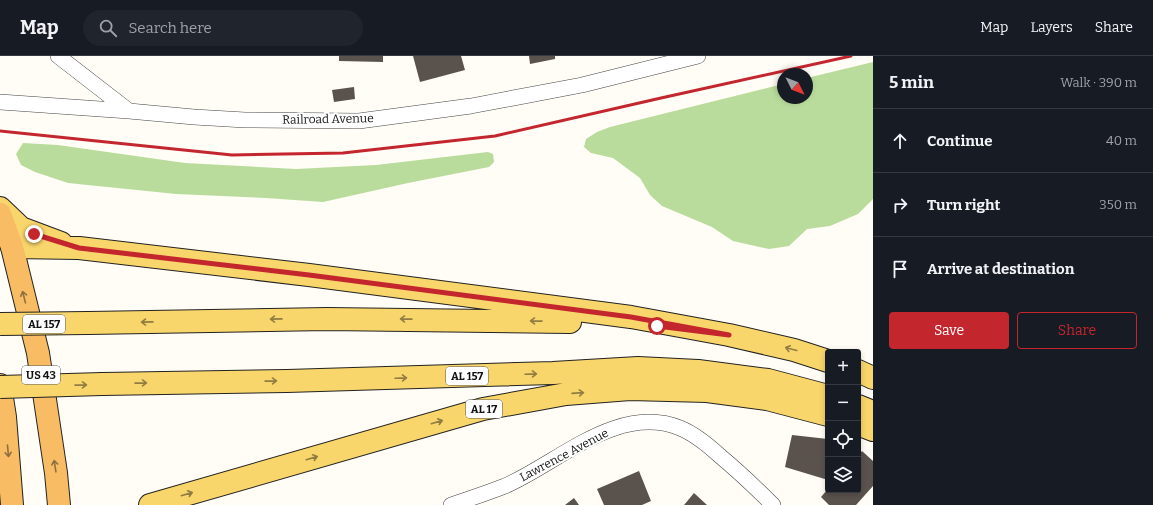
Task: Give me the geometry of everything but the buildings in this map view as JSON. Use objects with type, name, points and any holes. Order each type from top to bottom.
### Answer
[{"type":"highway","name":"US 43","points":[[0,214],[6,247],[38,353],[56,473],[58,505]]},
{"type":"highway","points":[[0,386],[5,417],[12,505]]},
{"type":"main road","points":[[0,208],[21,228],[48,239],[79,248]]},
{"type":"main road","points":[[6,247],[79,248],[309,275],[631,317],[729,335],[794,350],[825,360]]},
{"type":"main road","name":"AL 157","points":[[0,324],[327,319],[590,322],[657,326],[729,335]]},
{"type":"main road","name":"AL 157","points":[[0,386],[279,381],[552,373],[638,368],[698,371],[768,380],[825,395]]},
{"type":"main road","points":[[861,372],[873,378]]},
{"type":"main road","name":"AL 17","points":[[151,505],[483,409],[566,394],[630,389],[707,391],[767,399],[825,414]]},
{"type":"main road","points":[[861,407],[873,412]]},
{"type":"main road","points":[[861,425],[873,430]]},
{"type":"street","points":[[58,56],[129,111]]},
{"type":"street","name":"Railroad Avenue","points":[[0,102],[209,118],[359,121],[471,106],[582,84],[698,56]]},
{"type":"street","name":"Lawrence Avenue","points":[[450,505],[506,486],[600,434],[621,426],[642,422],[657,422],[680,428],[703,441],[773,505]]},
{"type":"green space","points":[[873,62],[873,199],[858,214],[830,226],[807,229],[789,246],[769,249],[733,241],[712,227],[662,206],[650,195],[640,178],[613,158],[591,153],[584,147],[586,139],[597,132],[610,127],[777,85],[777,104],[813,104],[813,77]]},
{"type":"green space","points":[[23,143],[58,145],[185,163],[296,169],[376,165],[488,152],[493,154],[494,162],[489,167],[323,202],[176,194],[68,183],[35,172],[21,165],[16,154]]},
{"type":"railway","points":[[0,131],[232,155],[343,153],[495,136],[851,56]]},
{"type":"route","points":[[34,234],[79,248],[309,275],[631,317],[729,335],[657,326]]}]
